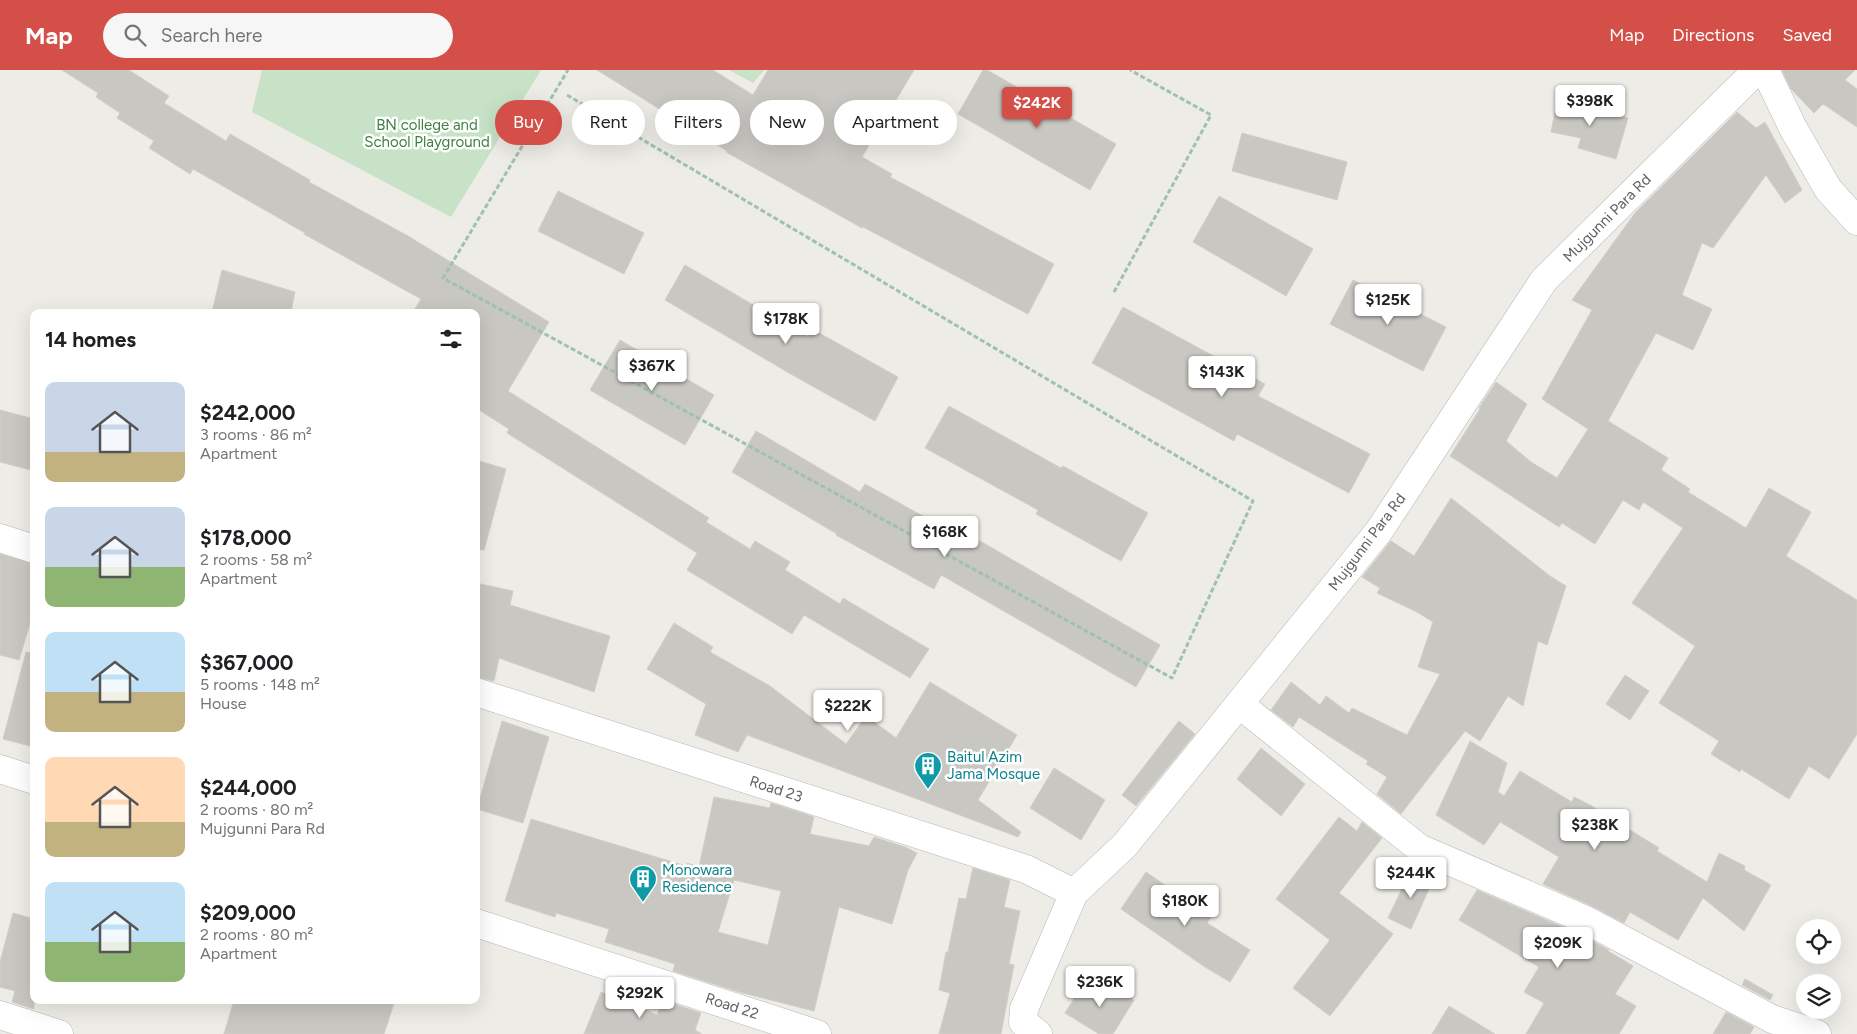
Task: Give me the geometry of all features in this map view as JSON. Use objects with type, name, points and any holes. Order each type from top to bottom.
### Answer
[{"type":"street","name":"Mujgunni Para Rd","points":[[1038,1034],[1023,1022],[1024,1009],[1074,894],[1125,845],[1379,531],[1544,280],[1757,70]]},
{"type":"street","points":[[1764,70],[1793,128],[1828,189],[1857,221]]},
{"type":"street","points":[[0,538],[30,548]]},
{"type":"street","name":"Road 23","points":[[480,693],[1026,869],[1074,894]]},
{"type":"street","points":[[1239,704],[1419,848],[1586,920],[1772,1019],[1817,1034]]},
{"type":"street","points":[[0,769],[30,779]]},
{"type":"street","name":"Road 22","points":[[480,924],[817,1034]]},
{"type":"street","points":[[0,1015],[60,1034]]},
{"type":"path","points":[[567,95],[1253,501],[1172,678],[444,278],[568,70]]},
{"type":"path","points":[[1114,292],[1211,115],[1130,70]]},
{"type":"green space","name":"BN college and School Playground","points":[[262,70],[541,70],[523,100],[495,100],[495,145],[451,217],[252,112]]},
{"type":"green space","points":[[729,70],[764,70],[753,83]]},
{"type":"building","points":[[62,70],[129,70],[169,96],[164,103],[226,141],[230,134],[310,180],[309,182],[408,236],[549,322],[508,391],[709,518],[706,522],[750,549],[755,541],[790,562],[785,570],[840,604],[843,598],[929,649],[910,678],[804,615],[792,634],[687,570],[697,553],[507,433],[509,429],[480,411],[480,309],[415,309],[421,299],[193,169],[190,174],[149,148],[154,141],[117,118],[120,113],[96,97],[98,93]]},
{"type":"building","points":[[597,70],[713,70],[753,95],[768,70],[914,70],[896,100],[834,100],[834,145],[869,145],[862,157],[892,174],[890,177],[1054,264],[1028,314],[862,228],[726,152],[717,145],[740,145],[740,100],[655,100],[655,106]]},
{"type":"building","points":[[983,70],[987,70],[1116,144],[1090,190],[958,114]]},
{"type":"building","points":[[1782,70],[1855,70],[1845,80],[1857,89],[1857,127],[1823,104],[1814,113],[1791,89]]},
{"type":"building","points":[[1558,97],[1584,102],[1583,105],[1628,118],[1616,159],[1578,148],[1581,138],[1551,132]]},
{"type":"building","points":[[1737,112],[1756,128],[1765,122],[1802,190],[1785,203],[1766,175],[1713,248],[1702,243],[1682,295],[1712,309],[1693,350],[1656,333],[1608,421],[1668,458],[1661,470],[1690,489],[1688,492],[1746,528],[1769,488],[1811,512],[1786,556],[1857,600],[1857,734],[1829,779],[1809,766],[1789,799],[1741,769],[1740,772],[1711,754],[1719,741],[1659,703],[1695,646],[1632,603],[1683,528],[1643,502],[1639,510],[1623,500],[1595,544],[1562,523],[1559,527],[1450,456],[1496,382],[1527,404],[1506,441],[1531,462],[1557,478],[1588,429],[1542,399],[1592,310],[1572,300],[1635,213]]},
{"type":"building","points":[[1242,133],[1347,162],[1337,200],[1232,171]]},
{"type":"building","points":[[558,191],[644,233],[624,274],[538,231]]},
{"type":"building","points":[[1219,196],[1313,249],[1286,296],[1193,242]]},
{"type":"building","points":[[685,265],[808,337],[812,329],[898,377],[875,421],[665,300]]},
{"type":"building","points":[[222,270],[295,292],[292,309],[213,309]]},
{"type":"building","points":[[1353,280],[1446,327],[1423,371],[1330,324]]},
{"type":"building","points":[[1123,307],[1265,384],[1258,396],[1370,454],[1349,493],[1237,434],[1234,441],[1092,363]]},
{"type":"building","points":[[620,340],[714,395],[685,445],[590,390]]},
{"type":"building","points":[[949,406],[1061,468],[1063,466],[1148,513],[1121,561],[1036,514],[1038,510],[925,448]]},
{"type":"building","points":[[0,410],[30,418],[30,470],[0,462]]},
{"type":"building","points":[[756,431],[860,492],[865,484],[977,546],[980,541],[1160,645],[1136,687],[941,575],[934,589],[836,535],[732,472]]},
{"type":"building","points":[[480,461],[506,469],[484,550],[480,550]]},
{"type":"building","points":[[1451,498],[1550,576],[1566,586],[1547,645],[1538,641],[1523,706],[1508,696],[1480,741],[1465,731],[1401,814],[1377,794],[1387,777],[1366,764],[1368,761],[1299,717],[1293,727],[1271,710],[1291,682],[1320,705],[1326,696],[1349,713],[1352,708],[1407,735],[1440,674],[1418,667],[1433,622],[1417,612],[1377,593],[1380,588],[1362,577],[1391,541],[1414,556]]},
{"type":"building","points":[[0,554],[30,563],[30,623],[19,660],[0,655]]},
{"type":"building","points":[[480,584],[513,591],[510,605],[610,636],[594,692],[499,658],[494,681],[480,678]]},
{"type":"building","points":[[674,623],[713,647],[710,652],[770,686],[846,744],[866,716],[896,738],[930,682],[1017,735],[978,800],[1021,832],[1018,837],[747,735],[738,752],[695,735],[706,704],[647,669]]},
{"type":"building","points":[[26,652],[30,652],[30,746],[3,739]]},
{"type":"building","points":[[1625,675],[1649,691],[1630,720],[1606,704]]},
{"type":"building","points":[[502,721],[549,737],[523,823],[480,810],[480,798]]},
{"type":"building","points":[[1179,721],[1195,734],[1136,806],[1122,795]]},
{"type":"building","points":[[1470,741],[1507,763],[1498,792],[1504,796],[1520,771],[1572,802],[1574,797],[1590,805],[1659,848],[1657,851],[1707,882],[1719,853],[1745,866],[1744,870],[1771,885],[1744,931],[1703,898],[1678,940],[1630,912],[1624,923],[1543,884],[1559,857],[1500,822],[1484,845],[1436,815]]},
{"type":"building","points":[[1261,748],[1305,784],[1281,816],[1237,779]]},
{"type":"building","points":[[1054,768],[1105,800],[1081,840],[1030,808]]},
{"type":"building","points":[[714,797],[770,808],[771,803],[814,817],[810,834],[869,846],[874,837],[917,853],[908,870],[892,924],[839,907],[814,1011],[739,992],[673,971],[675,964],[605,942],[609,929],[556,913],[555,917],[505,901],[531,819],[686,866],[687,863],[699,867]],"holes":[[[734,880],[781,891],[768,945],[718,932]]]},
{"type":"building","points":[[1339,817],[1357,831],[1362,822],[1382,838],[1339,893],[1393,934],[1330,1016],[1293,988],[1330,940],[1276,899]]},
{"type":"building","points":[[973,868],[1010,880],[1004,907],[1020,911],[1009,964],[1014,965],[1001,1034],[939,1034],[950,993],[939,990],[946,952],[948,952],[959,898],[966,899]]},
{"type":"building","points":[[1411,870],[1433,880],[1411,929],[1388,918]]},
{"type":"building","points":[[1146,872],[1211,917],[1207,923],[1250,950],[1230,982],[1121,909]]},
{"type":"building","points":[[1477,890],[1579,934],[1609,950],[1633,966],[1615,994],[1636,1006],[1619,1034],[1526,1034],[1544,1003],[1524,992],[1539,967],[1459,920]]},
{"type":"building","points":[[13,913],[30,918],[30,1004],[34,1004],[34,1009],[12,1002],[15,991],[0,987],[0,962]]},
{"type":"building","points":[[1096,977],[1134,1000],[1113,1034],[1099,1034],[1065,1013],[1077,994],[1083,998]]},
{"type":"building","points":[[1745,979],[1773,995],[1770,1000],[1742,985]]},
{"type":"building","points":[[601,992],[657,1015],[662,1000],[701,1013],[695,1030],[702,1034],[584,1034]]},
{"type":"building","points":[[233,1004],[394,1004],[384,1034],[224,1034]]},
{"type":"building","points":[[1449,1006],[1495,1034],[1432,1034]]},
{"type":"building","points":[[1726,1012],[1754,1027],[1750,1034],[1713,1034]]},
{"type":"place","name":"Baitul Azim Jama Mosque","points":[[928,790]]},
{"type":"place","name":"Monowara Residence","points":[[643,903]]}]
